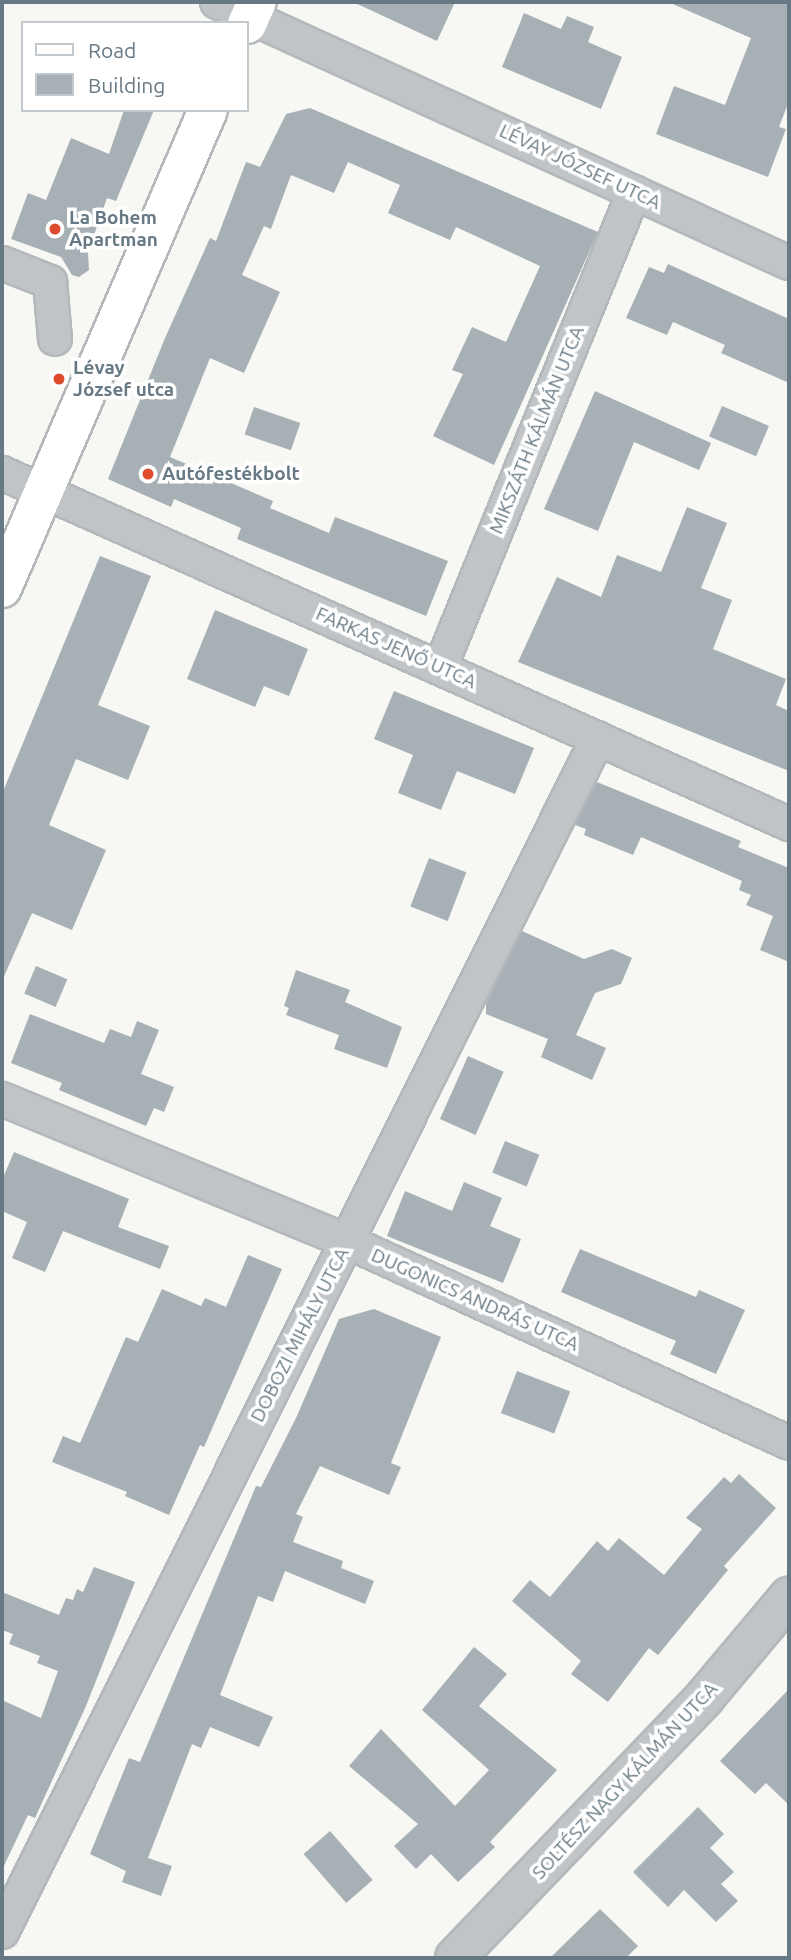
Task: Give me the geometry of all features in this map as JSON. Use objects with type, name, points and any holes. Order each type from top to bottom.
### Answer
[{"type":"main road","points":[[2,588],[85,388],[207,112]]},
{"type":"street","name":"LÉVAY JÓZSEF UTCA","points":[[243,11],[789,263]]},
{"type":"street","name":"MIKSZÁTH KÁLMÁN UTCA","points":[[440,668],[634,192]]},
{"type":"street","points":[[2,263],[50,282],[55,288],[55,340]]},
{"type":"street","name":"FARKAS JENŐ UTCA","points":[[2,473],[789,824]]},
{"type":"street","name":"DOBOZI MIHÁLY UTCA","points":[[2,1932],[598,738]]},
{"type":"street","name":"DUGONICS ANDRÁS UTCA","points":[[2,1099],[346,1241],[789,1443]]},
{"type":"street","name":"SOLTÉSZ NAGY KÁLMÁN UTCA","points":[[455,1958],[705,1697],[789,1597]]},
{"type":"building","points":[[353,2],[455,2],[437,41]]},
{"type":"building","points":[[668,2],[789,2],[789,101],[779,127],[786,129],[768,177],[656,134],[674,86],[725,105],[751,38]]},
{"type":"building","points":[[524,13],[561,29],[567,16],[594,27],[588,42],[622,57],[601,109],[502,67]]},
{"type":"building","points":[[310,108],[598,232],[494,465],[433,436],[463,374],[452,370],[472,327],[506,342],[540,266],[456,227],[450,240],[388,213],[400,185],[348,162],[334,193],[291,175],[271,229],[264,226],[242,275],[280,292],[244,373],[210,358],[170,457],[273,501],[270,508],[329,533],[335,517],[448,561],[426,616],[237,539],[241,528],[174,499],[171,507],[108,479],[165,338],[210,238],[216,241],[246,162],[260,167],[286,114]]},
{"type":"building","points":[[123,112],[153,112],[116,201],[107,198],[88,252],[89,270],[79,277],[72,275],[61,257],[11,239],[28,193],[46,200],[71,138],[109,154]]},
{"type":"building","points":[[668,264],[789,319],[789,383],[721,353],[725,345],[673,322],[667,335],[626,318],[649,267],[664,273]]},
{"type":"building","points":[[595,391],[711,443],[699,470],[634,442],[598,531],[544,509]]},
{"type":"building","points":[[722,406],[769,426],[756,456],[709,436]]},
{"type":"building","points":[[254,407],[300,423],[291,450],[245,434]]},
{"type":"building","points":[[687,507],[727,523],[701,588],[732,600],[713,649],[786,679],[776,705],[789,711],[789,771],[518,662],[557,577],[601,597],[617,555],[661,572]]},
{"type":"building","points":[[100,556],[151,576],[98,705],[150,726],[128,780],[76,759],[49,825],[106,850],[72,930],[32,913],[2,981],[2,794]]},
{"type":"building","points":[[215,610],[308,649],[289,696],[264,686],[255,707],[187,679]]},
{"type":"building","points":[[394,691],[534,748],[515,794],[457,771],[441,810],[398,793],[413,755],[374,739]]},
{"type":"building","points":[[597,782],[741,841],[738,847],[789,868],[789,962],[760,950],[773,916],[746,905],[751,895],[739,890],[742,881],[641,837],[633,855],[584,835],[586,829],[575,825]]},
{"type":"building","points":[[429,858],[466,872],[448,921],[410,907]]},
{"type":"building","points":[[522,931],[584,959],[612,949],[632,958],[621,984],[595,993],[576,1035],[606,1048],[592,1080],[541,1057],[548,1039],[486,1014],[486,1004]]},
{"type":"building","points":[[36,966],[67,979],[56,1007],[24,994]]},
{"type":"building","points":[[296,970],[350,990],[345,1002],[402,1027],[387,1068],[334,1049],[339,1035],[286,1015],[289,1008],[284,1006]]},
{"type":"building","points":[[30,1014],[104,1043],[110,1029],[131,1037],[137,1021],[159,1030],[141,1074],[174,1087],[164,1112],[154,1108],[146,1126],[59,1090],[62,1083],[11,1063]]},
{"type":"building","points":[[468,1056],[504,1072],[476,1135],[440,1119]]},
{"type":"building","points":[[505,1141],[539,1155],[527,1186],[492,1173]]},
{"type":"building","points":[[14,1152],[129,1199],[118,1227],[169,1246],[160,1269],[63,1231],[45,1272],[12,1258],[27,1222],[2,1211],[2,1180]]},
{"type":"building","points":[[464,1182],[502,1198],[490,1226],[521,1239],[503,1283],[387,1236],[405,1191],[452,1211]]},
{"type":"building","points":[[580,1249],[696,1297],[699,1290],[745,1310],[716,1374],[670,1354],[676,1341],[561,1292]]},
{"type":"building","points":[[248,1255],[282,1269],[204,1447],[200,1445],[169,1515],[125,1496],[127,1492],[52,1462],[63,1436],[80,1443],[126,1337],[138,1342],[162,1289],[201,1306],[205,1298],[226,1307]]},
{"type":"building","points":[[374,1309],[441,1337],[391,1463],[401,1467],[389,1495],[320,1466],[296,1514],[303,1517],[293,1542],[343,1561],[341,1568],[374,1581],[365,1604],[285,1571],[273,1602],[258,1596],[220,1695],[273,1717],[259,1747],[210,1727],[201,1748],[192,1744],[148,1858],[172,1866],[161,1896],[122,1882],[126,1871],[90,1854],[129,1758],[140,1762],[256,1486],[261,1487],[296,1418],[339,1319]]},
{"type":"building","points":[[517,1371],[570,1391],[554,1433],[501,1413]]},
{"type":"building","points":[[739,1474],[776,1508],[724,1566],[728,1570],[658,1655],[649,1648],[608,1702],[571,1674],[581,1661],[512,1601],[530,1580],[550,1597],[597,1541],[608,1551],[619,1538],[664,1575],[702,1529],[686,1518],[724,1477],[731,1483]]},
{"type":"building","points":[[94,1567],[135,1582],[86,1706],[35,1818],[28,1815],[2,1870],[2,1700],[41,1718],[58,1671],[37,1663],[40,1656],[9,1644],[13,1634],[2,1630],[2,1592],[59,1615],[66,1598],[73,1600],[77,1589],[83,1592]]},
{"type":"building","points":[[474,1647],[507,1674],[479,1706],[557,1770],[490,1842],[495,1847],[458,1882],[431,1854],[416,1869],[394,1846],[418,1824],[349,1766],[381,1729],[455,1806],[489,1770],[422,1710]]},
{"type":"building","points":[[789,1689],[789,1805],[766,1783],[755,1794],[720,1761]]},
{"type":"building","points":[[698,1807],[724,1834],[710,1848],[734,1872],[721,1884],[738,1901],[716,1922],[684,1890],[668,1907],[633,1872]]},
{"type":"building","points":[[330,1831],[373,1880],[346,1903],[304,1854]]},
{"type":"building","points":[[600,1909],[638,1946],[626,1958],[550,1958]]},
{"type":"place","name":"La Bohem Apartman","points":[[55,229]]},
{"type":"place","name":"Lévay József utca","points":[[59,379]]},
{"type":"place","name":"Autófestékbolt","points":[[148,474]]}]
